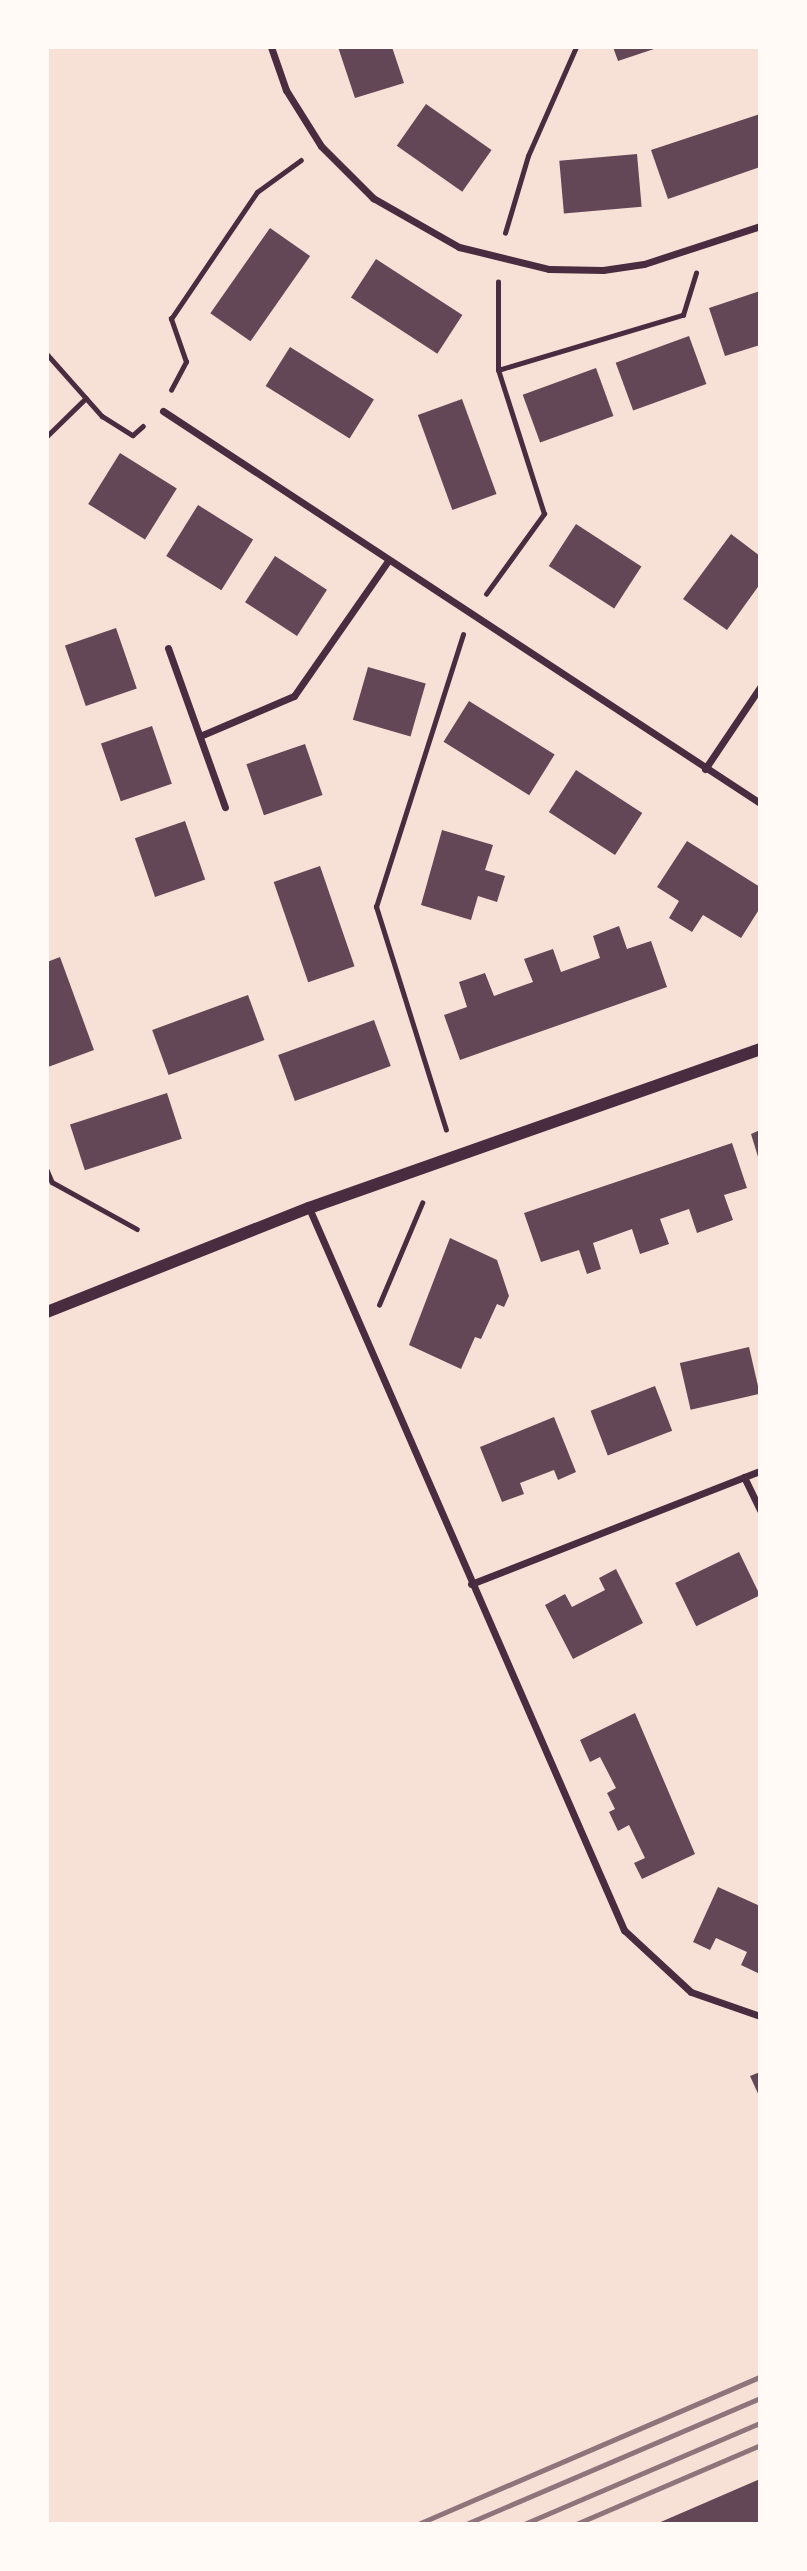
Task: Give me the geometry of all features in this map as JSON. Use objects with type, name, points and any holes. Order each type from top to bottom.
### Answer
[{"type":"street","points":[[271,47],[286,90],[321,146],[373,198],[421,229],[498,260],[603,270],[716,242],[760,226]]},
{"type":"street","points":[[163,411],[387,562],[760,803]]},
{"type":"street","points":[[200,736],[294,696],[387,562]]},
{"type":"street","points":[[168,648],[225,807]]},
{"type":"street","points":[[705,769],[760,687]]},
{"type":"street","points":[[47,1312],[309,1208],[760,1049]]},
{"type":"street","points":[[309,1208],[624,1930],[691,1992],[760,2016]]},
{"type":"street","points":[[471,1584],[760,1471]]},
{"type":"street","points":[[744,1478],[760,1510]]},
{"type":"path","points":[[456,1156],[376,907],[471,616],[544,514],[498,370],[498,260],[528,156],[576,47]]},
{"type":"path","points":[[163,411],[186,362],[171,318],[257,192],[321,146]]},
{"type":"path","points":[[498,370],[683,315],[697,268],[716,242]]},
{"type":"path","points":[[47,354],[86,398],[128,431]]},
{"type":"path","points":[[47,436],[86,398]]},
{"type":"path","points":[[47,1170],[52,1182],[137,1229]]},
{"type":"path","points":[[376,1312],[422,1203]]},
{"type":"building","points":[[338,47],[392,47],[404,83],[355,98]]},
{"type":"building","points":[[613,47],[657,47],[657,48],[618,61]]},
{"type":"building","points":[[426,104],[492,150],[462,192],[397,146]]},
{"type":"building","points":[[760,114],[760,167],[668,199],[651,150]]},
{"type":"building","points":[[637,154],[642,207],[564,214],[559,161]]},
{"type":"building","points":[[270,228],[310,256],[250,341],[210,313]]},
{"type":"building","points":[[376,259],[462,315],[437,354],[351,298]]},
{"type":"building","points":[[760,291],[760,345],[725,356],[709,308]]},
{"type":"building","points":[[689,336],[706,384],[633,411],[616,363]]},
{"type":"building","points":[[290,347],[374,399],[350,438],[266,386]]},
{"type":"building","points":[[596,368],[613,416],[540,443],[523,395]]},
{"type":"building","points":[[462,399],[497,494],[452,510],[418,415]]},
{"type":"building","points":[[120,453],[177,489],[145,539],[88,504]]},
{"type":"building","points":[[198,505],[253,539],[221,590],[166,556]]},
{"type":"building","points":[[576,524],[641,566],[614,608],[549,566]]},
{"type":"building","points":[[731,534],[760,556],[760,584],[727,630],[683,599]]},
{"type":"building","points":[[275,556],[327,590],[297,636],[245,602]]},
{"type":"building","points":[[116,628],[137,689],[86,706],[65,646]]},
{"type":"building","points":[[368,667],[426,684],[411,736],[353,720]]},
{"type":"building","points":[[469,701],[555,755],[529,795],[444,742]]},
{"type":"building","points":[[152,726],[172,784],[121,801],[101,744]]},
{"type":"building","points":[[305,744],[323,795],[264,815],[246,764]]},
{"type":"building","points":[[576,770],[642,813],[615,855],[549,812]]},
{"type":"building","points":[[185,821],[205,880],[155,897],[135,838]]},
{"type":"building","points":[[442,830],[493,845],[485,870],[505,876],[497,902],[478,896],[471,920],[421,905]]},
{"type":"building","points":[[687,841],[760,887],[760,908],[741,938],[703,915],[692,932],[669,918],[679,901],[657,887]]},
{"type":"building","points":[[320,866],[355,966],[308,982],[274,882]]},
{"type":"building","points":[[619,926],[627,949],[651,941],[667,987],[460,1060],[444,1015],[467,1007],[459,982],[485,973],[494,996],[533,982],[524,959],[553,949],[561,972],[600,958],[593,936]]},
{"type":"building","points":[[60,957],[94,1050],[48,1067],[47,962]]},
{"type":"building","points":[[248,995],[264,1040],[169,1075],[152,1030]]},
{"type":"building","points":[[374,1020],[391,1066],[295,1101],[278,1055]]},
{"type":"building","points":[[167,1093],[182,1139],[85,1170],[70,1125]]},
{"type":"building","points":[[760,1130],[760,1160],[759,1160],[751,1134]]},
{"type":"building","points":[[732,1143],[747,1188],[724,1195],[733,1220],[697,1233],[689,1209],[660,1219],[669,1244],[640,1254],[632,1229],[593,1243],[601,1269],[587,1274],[579,1250],[541,1262],[524,1213]]},
{"type":"building","points":[[450,1238],[497,1260],[509,1296],[504,1307],[497,1304],[481,1339],[475,1337],[461,1369],[409,1345]]},
{"type":"building","points":[[749,1347],[760,1394],[691,1410],[680,1363]]},
{"type":"building","points":[[655,1386],[672,1431],[608,1456],[591,1411]]},
{"type":"building","points":[[554,1417],[576,1472],[558,1480],[554,1470],[520,1483],[524,1494],[502,1502],[480,1447]]},
{"type":"building","points":[[739,1552],[760,1595],[696,1626],[675,1583]]},
{"type":"building","points":[[616,1569],[643,1623],[573,1659],[545,1605],[565,1594],[572,1607],[605,1590],[599,1578]]},
{"type":"building","points":[[635,1713],[695,1854],[642,1879],[634,1863],[645,1858],[629,1825],[618,1831],[609,1812],[615,1809],[607,1793],[616,1788],[600,1757],[590,1762],[580,1740]]},
{"type":"building","points":[[718,1887],[760,1906],[760,1974],[741,1965],[747,1952],[716,1938],[710,1950],[693,1942]]},
{"type":"building","points":[[760,2072],[760,2098],[750,2076]]},
{"type":"building","points":[[760,2479],[760,2524],[656,2524]]},
{"type":"railway","points":[[418,2524],[760,2377]]},
{"type":"railway","points":[[466,2524],[760,2398]]},
{"type":"railway","points":[[524,2524],[760,2423]]},
{"type":"railway","points":[[576,2524],[760,2445]]}]
